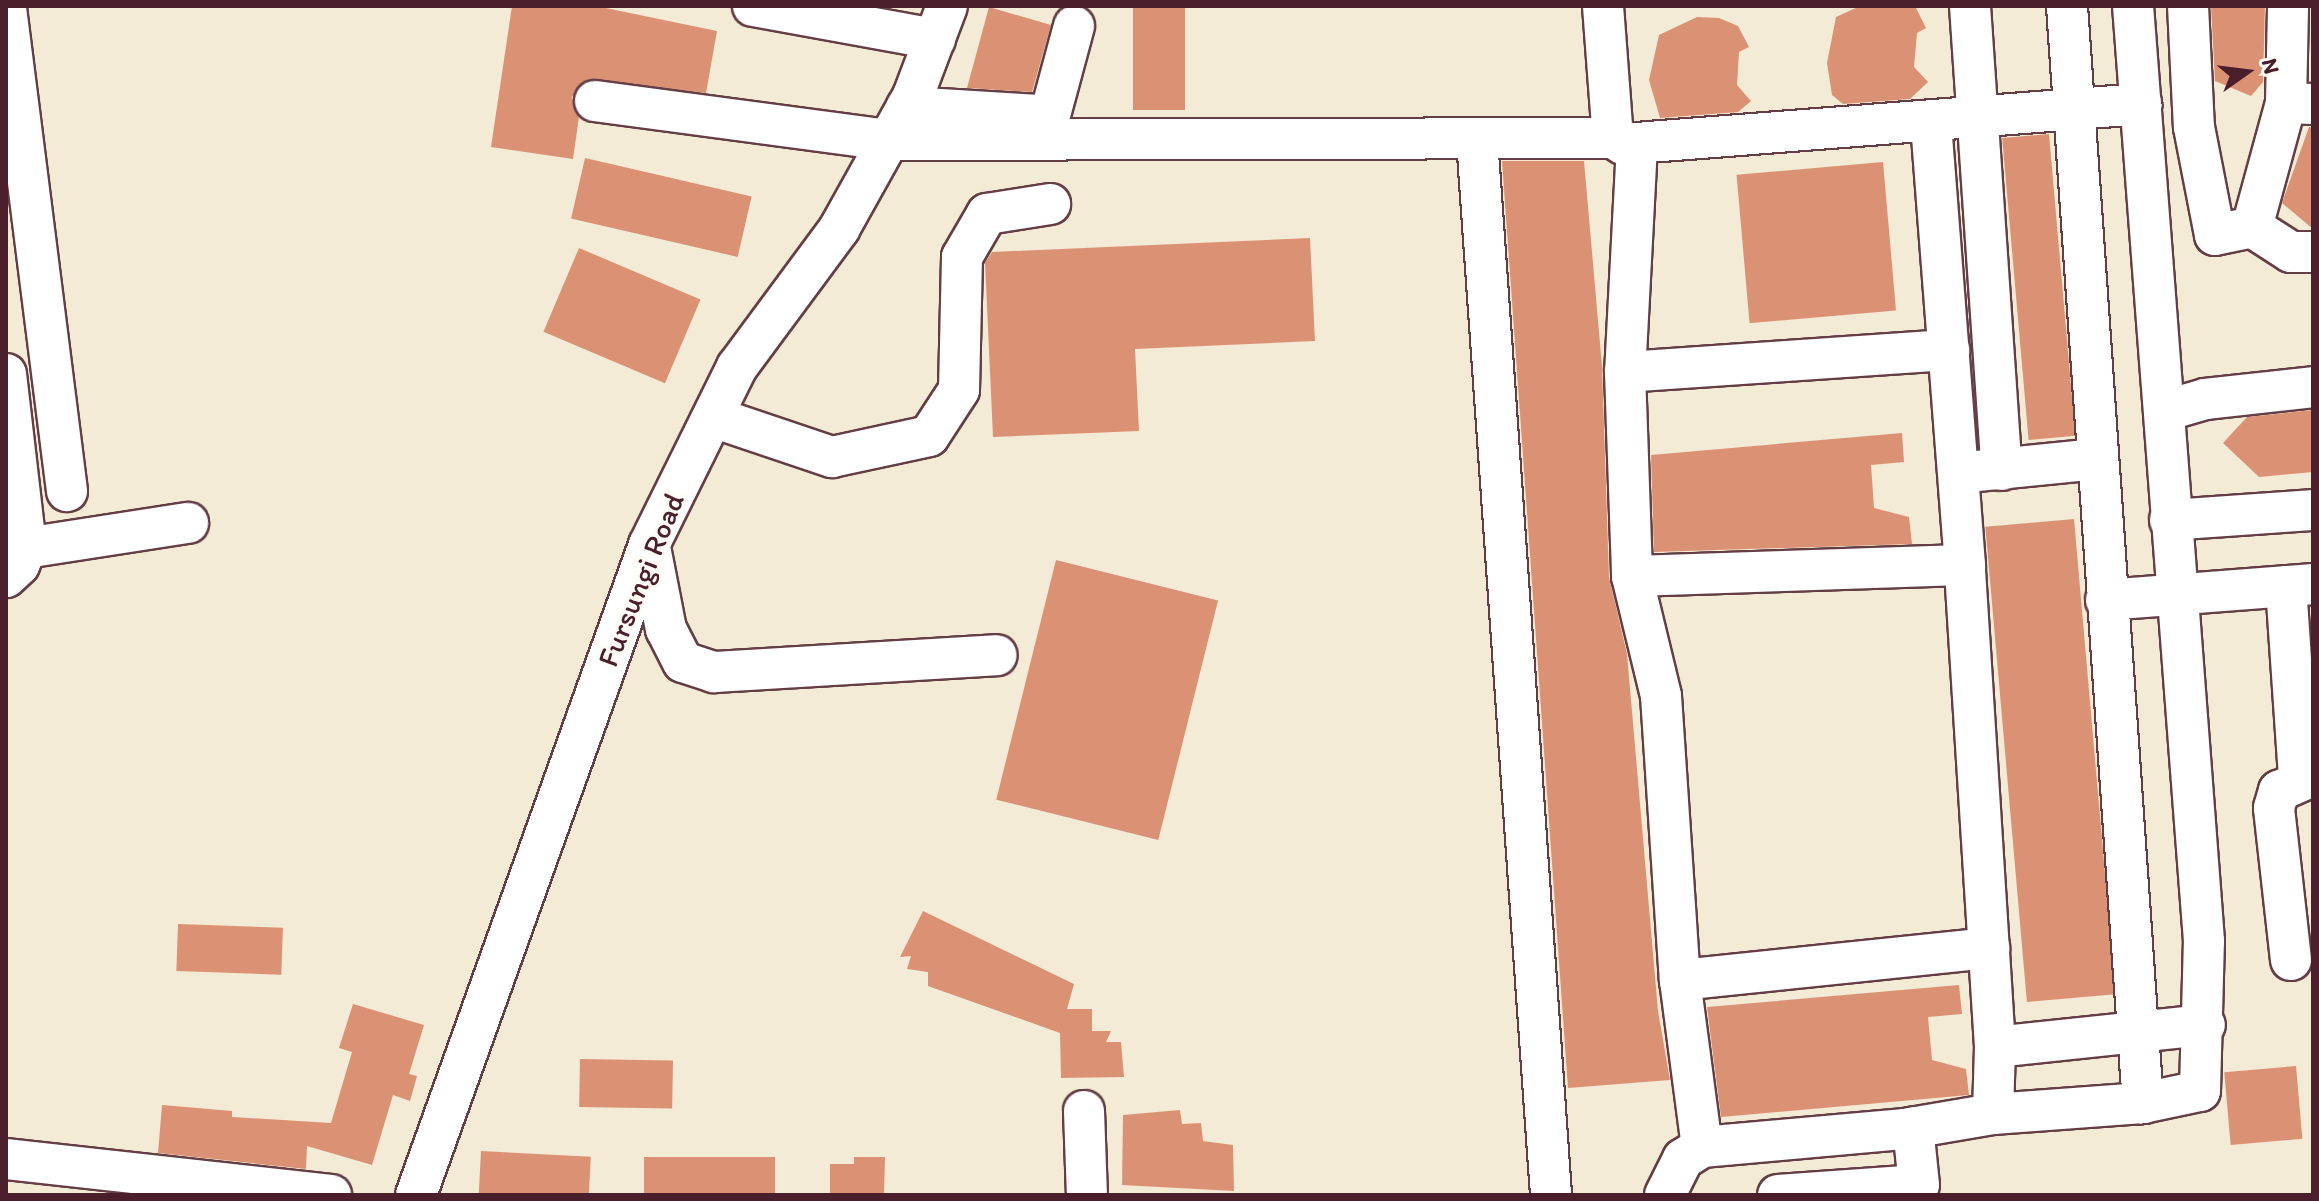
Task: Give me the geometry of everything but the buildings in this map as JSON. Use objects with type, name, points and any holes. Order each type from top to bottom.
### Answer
[{"type":"street","points":[[753,6],[941,22]]},
{"type":"street","points":[[1603,6],[1625,141],[1625,372],[1632,576],[1661,696],[1680,980],[1702,1147]]},
{"type":"street","points":[[1970,6],[2002,470]]},
{"type":"street","points":[[2067,6],[2135,1031],[2143,1103]]},
{"type":"street","points":[[1665,1195],[1683,1159],[1702,1147],[1913,1127],[1993,1114],[2143,1103],[2200,1091],[2205,1025],[2204,941],[2174,591],[2164,411],[2133,6]]},
{"type":"street","points":[[2188,6],[2194,127],[2233,231]]},
{"type":"street","points":[[2233,231],[2299,103],[2288,6]]},
{"type":"street","points":[[6,8],[67,491]]},
{"type":"street","name":"Fursungi Road","points":[[416,1195],[649,545],[737,367],[839,229],[898,123],[941,22]]},
{"type":"street","points":[[1050,115],[1074,26]]},
{"type":"street","points":[[595,101],[898,123],[1625,141],[1978,119],[2141,104]]},
{"type":"street","points":[[898,123],[1050,115],[1283,112]]},
{"type":"street","points":[[1931,122],[1965,565],[1989,948],[1995,1047],[1993,1114]]},
{"type":"street","points":[[1477,139],[1551,1195]]},
{"type":"street","points":[[713,417],[832,457],[929,436],[959,390],[962,257],[987,214],[1050,204]]},
{"type":"street","points":[[2151,240],[2233,231],[2291,252],[2313,252]]},
{"type":"street","points":[[1625,372],[1949,350]]},
{"type":"street","points":[[7,384],[16,563],[188,523]]},
{"type":"street","points":[[2164,411],[2205,399],[2313,387]]},
{"type":"street","points":[[1958,472],[2097,459]]},
{"type":"street","points":[[2170,520],[2313,510]]},
{"type":"street","points":[[649,545],[666,629],[683,662],[714,672],[996,655]]},
{"type":"street","points":[[1632,576],[1965,565]]},
{"type":"street","points":[[2106,600],[2174,591],[2299,585],[2306,778],[2279,791],[2274,808],[2291,960]]},
{"type":"street","points":[[1680,980],[1989,948]]},
{"type":"street","points":[[1995,1047],[2205,1025]]},
{"type":"street","points":[[1084,1111],[1087,1195]]},
{"type":"street","points":[[1778,1195],[1919,1185],[1913,1127]]},
{"type":"street","points":[[6,1159],[122,1183],[331,1195]]}]
